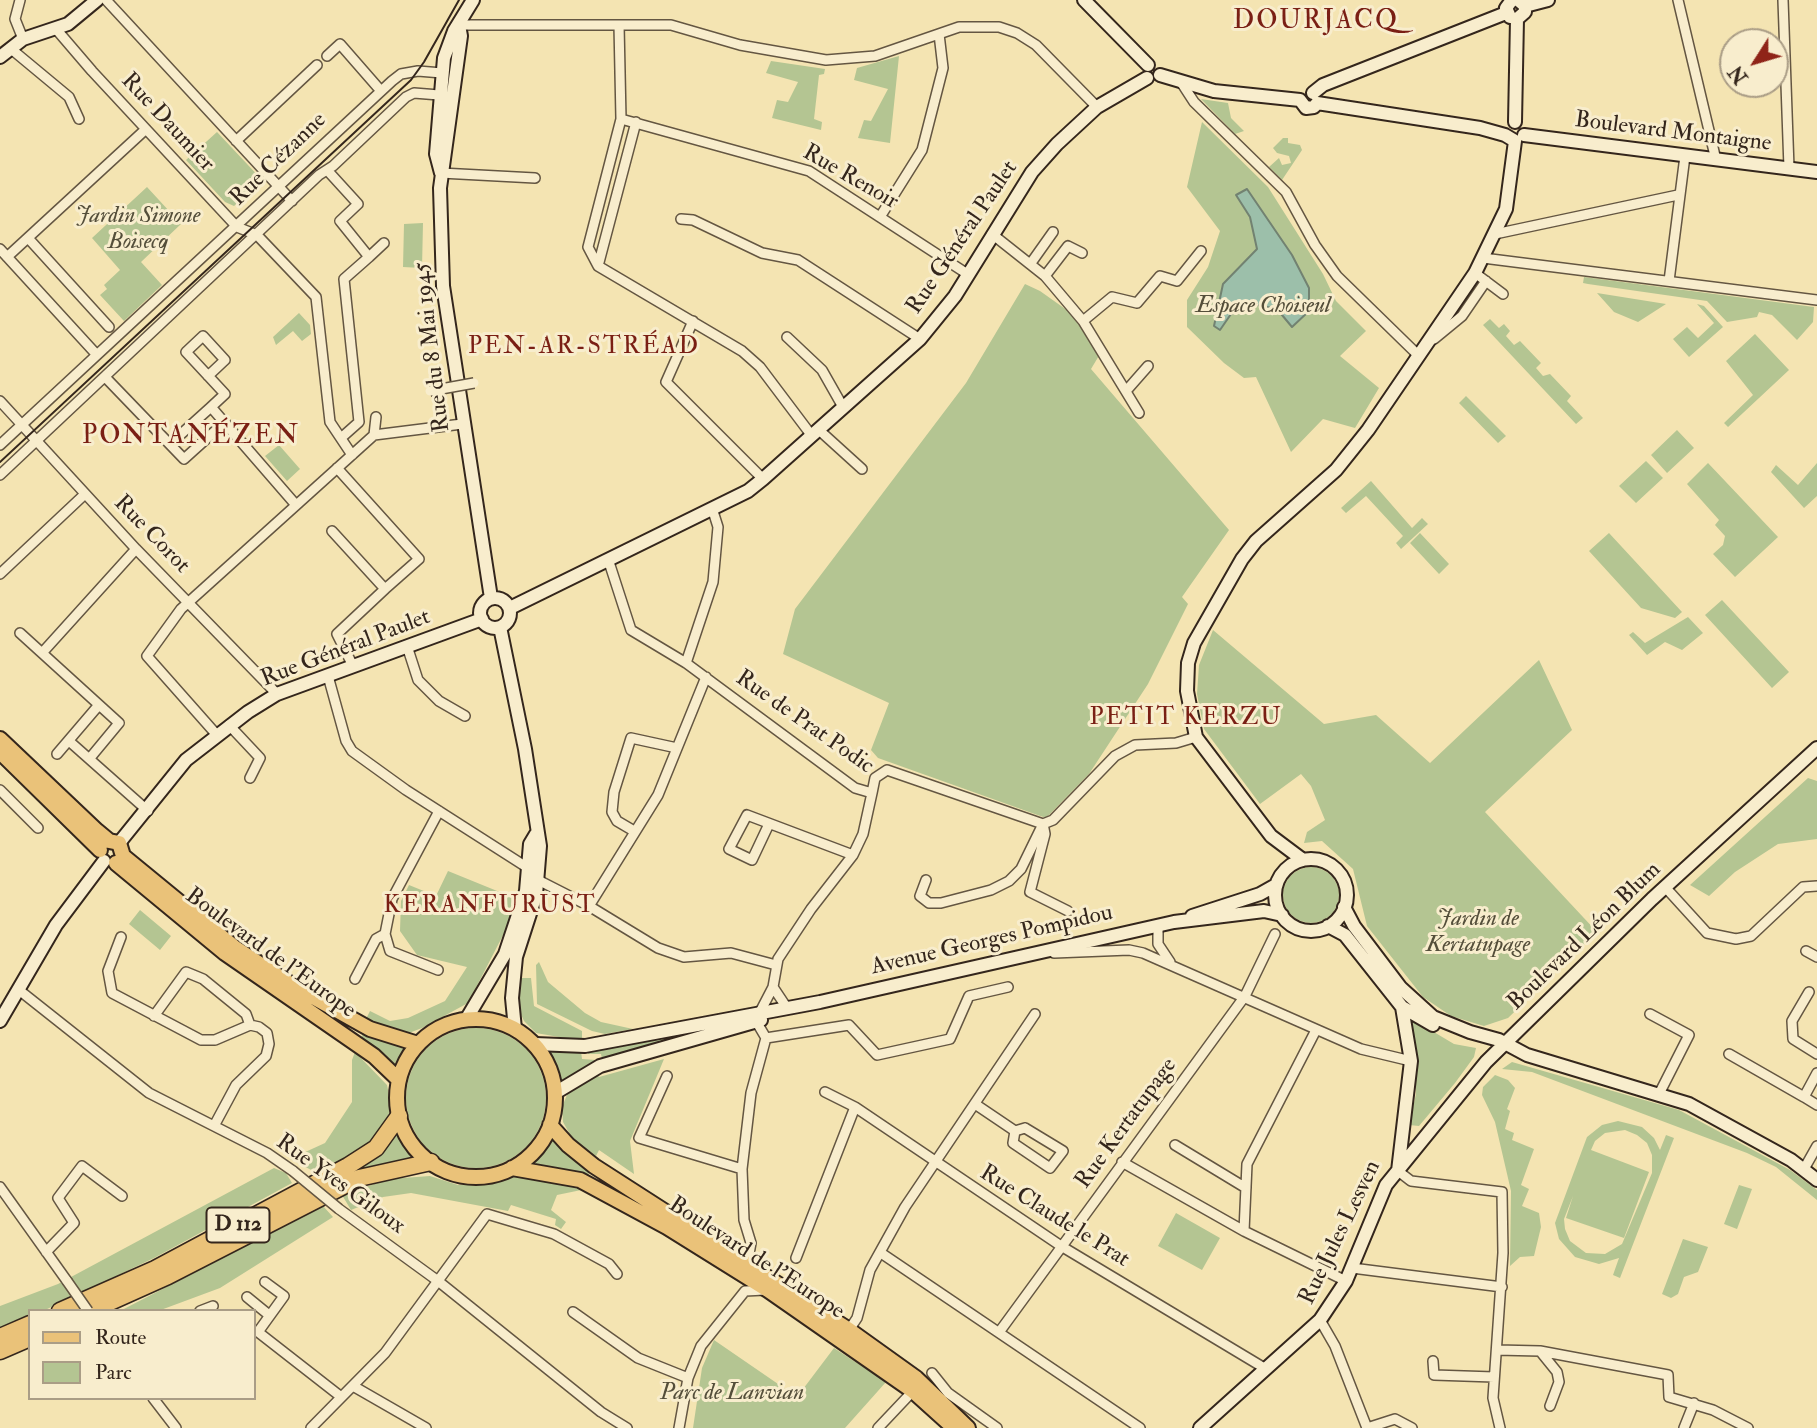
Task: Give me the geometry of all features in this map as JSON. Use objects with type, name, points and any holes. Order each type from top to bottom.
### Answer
[{"type":"highway","name":"D 112","points":[[65,1309],[155,1269],[348,1166],[376,1147],[400,1116]]},
{"type":"highway","name":"D 112","points":[[94,1309],[168,1276],[359,1178],[431,1162]]},
{"type":"highway","points":[[0,1337],[28,1325]]},
{"type":"highway","points":[[0,1351],[28,1339]]},
{"type":"main road","name":"Boulevard de l'Europe","points":[[0,739],[112,852],[234,947],[295,987],[370,1029],[418,1044]]},
{"type":"main road","name":"Boulevard de l'Europe","points":[[0,752],[226,953],[374,1056],[398,1080]]},
{"type":"main road","points":[[467,1018],[492,1021],[515,1029],[535,1044],[552,1075],[555,1093],[550,1125],[533,1154],[512,1168],[481,1177],[449,1172],[431,1162],[407,1136],[400,1116],[398,1080],[418,1044],[432,1032],[467,1018]]},
{"type":"main road","name":"Boulevard de l'Europe","points":[[550,1125],[568,1145],[594,1166],[849,1331],[916,1378],[968,1428]]},
{"type":"main road","name":"Boulevard de l'Europe","points":[[512,1168],[566,1176],[592,1185],[745,1264],[768,1290],[912,1391],[954,1428]]},
{"type":"street","points":[[20,0],[15,19],[23,39]]},
{"type":"street","points":[[79,119],[69,97],[5,52],[23,39],[57,29],[77,18],[97,0]]},
{"type":"street","points":[[106,0],[292,201]]},
{"type":"street","name":"Rue du 8 Mai 1945","points":[[473,0],[448,42],[439,95],[436,154],[441,173],[443,286],[462,424],[491,598]]},
{"type":"street","points":[[1084,0],[1152,73],[1214,91],[1300,100],[1306,92],[1315,98],[1323,85],[1525,12],[1522,3],[1548,0]]},
{"type":"street","points":[[1512,0],[1506,8],[1512,16],[1513,132],[1506,209],[1495,234],[1475,273],[1336,470],[1256,541],[1242,559],[1194,643],[1187,679],[1189,710],[1196,737],[1271,836],[1303,860],[1322,861],[1338,871],[1346,888],[1345,907],[1359,932],[1420,1008],[1446,1024],[1499,1040],[1527,1055],[1689,1104],[1804,1169],[1817,1180]]},
{"type":"street","points":[[1678,0],[1716,160]]},
{"type":"street","points":[[1783,0],[1789,168]]},
{"type":"street","points":[[619,25],[621,118],[588,247],[598,266],[725,339],[760,367],[816,433],[862,469]]},
{"type":"street","points":[[459,26],[671,25],[740,45],[827,60],[874,56],[959,27],[984,26],[1017,33],[1054,61],[1097,107]]},
{"type":"street","name":"Rue du 8 Mai 1945","points":[[441,173],[446,155],[461,36],[459,26]]},
{"type":"street","name":"Rue Daumier","points":[[57,29],[146,130],[237,226],[257,235],[316,297],[330,422],[352,455]]},
{"type":"street","points":[[880,217],[922,150],[943,68],[939,34]]},
{"type":"street","points":[[327,56],[340,44],[381,91]]},
{"type":"street","points":[[236,141],[317,65]]},
{"type":"street","name":"Rue Cézanne","points":[[0,445],[401,74],[418,71],[442,73]]},
{"type":"street","name":"Rue Général Paulet","points":[[510,608],[748,491],[763,479],[920,339],[969,275],[1032,172],[1057,144],[1097,107],[1152,73]]},
{"type":"street","points":[[1181,82],[1185,92],[1286,192],[1315,245],[1337,276],[1422,351]]},
{"type":"street","name":"Rue Cézanne","points":[[0,475],[406,97],[414,93],[439,95]]},
{"type":"street","name":"Boulevard Montaigne","points":[[1315,98],[1480,128],[1817,172]]},
{"type":"street","name":"Rue Renoir","points":[[621,118],[809,171],[969,275]]},
{"type":"street","points":[[598,266],[636,122]]},
{"type":"street","points":[[97,355],[4,253],[28,238],[146,130]]},
{"type":"street","points":[[1669,281],[1685,156]]},
{"type":"street","name":"Rue Cézanne","points":[[327,170],[358,204],[340,221],[369,257]]},
{"type":"street","points":[[441,173],[535,178]]},
{"type":"street","points":[[1495,234],[1678,195]]},
{"type":"street","points":[[681,219],[693,220],[762,253],[798,260],[920,339]]},
{"type":"street","points":[[1031,263],[1053,232]]},
{"type":"street","points":[[992,234],[1045,276],[1083,321],[1139,413]]},
{"type":"street","points":[[28,238],[109,327]]},
{"type":"street","points":[[341,438],[359,422],[344,279],[384,243]]},
{"type":"street","points":[[1045,276],[1068,246],[1082,253]]},
{"type":"street","points":[[1083,321],[1112,297],[1136,303],[1160,276],[1177,281],[1201,251]]},
{"type":"street","points":[[1483,258],[1817,300]]},
{"type":"street","points":[[1475,273],[1503,295]]},
{"type":"street","points":[[1422,351],[1462,316],[1486,281]]},
{"type":"street","points":[[693,321],[666,382],[763,479]]},
{"type":"street","points":[[170,444],[225,394],[208,376],[186,352],[203,336],[225,360],[208,376]]},
{"type":"street","points":[[787,337],[822,370],[843,407]]},
{"type":"street","points":[[1126,391],[1148,366]]},
{"type":"street","points":[[106,378],[184,459],[225,422]]},
{"type":"street","points":[[430,391],[474,383]]},
{"type":"street","name":"Rue Corot","points":[[0,401],[136,549],[277,694]]},
{"type":"street","points":[[211,407],[296,505]]},
{"type":"street","points":[[374,435],[376,417]]},
{"type":"street","points":[[216,734],[147,656],[188,602],[374,435],[462,424]]},
{"type":"street","points":[[337,468],[419,559],[337,634],[353,666]]},
{"type":"street","points":[[0,574],[86,494]]},
{"type":"street","points":[[686,663],[713,582],[718,527],[712,508]]},
{"type":"street","points":[[332,531],[385,589]]},
{"type":"street","points":[[43,653],[136,549]]},
{"type":"street","name":"Rue de Prat Podic","points":[[608,559],[631,630],[706,677],[855,788],[872,793],[875,778],[887,770],[1042,824]]},
{"type":"street","points":[[491,598],[503,599],[510,608],[508,620],[500,627],[489,626],[482,619],[481,606],[491,598]]},
{"type":"street","name":"Rue Général Paulet","points":[[0,1021],[56,925],[186,760],[216,734],[277,694],[482,619]]},
{"type":"street","points":[[500,627],[525,749],[536,834],[540,846],[538,880],[516,957],[512,998],[515,1029]]},
{"type":"street","points":[[20,633],[119,723],[90,758]]},
{"type":"street","points":[[407,646],[418,680],[439,701],[465,716]]},
{"type":"street","points":[[328,676],[346,741],[352,751],[528,868]]},
{"type":"street","points":[[589,906],[658,795],[706,677]]},
{"type":"street","points":[[57,754],[98,706]]},
{"type":"street","points":[[229,725],[260,758],[250,778]]},
{"type":"street","points":[[926,880],[920,896],[929,902],[941,903],[991,890],[1009,881],[1021,869],[1042,824],[1053,820],[1115,756],[1135,745],[1176,743],[1196,737]]},
{"type":"street","points":[[634,831],[617,821],[612,812],[614,792],[631,738],[677,748]]},
{"type":"street","points":[[69,741],[148,811]]},
{"type":"street","name":"Boulevard Léon Blum","points":[[1398,1171],[1503,1044],[1666,887],[1817,748]]},
{"type":"street","points":[[0,790],[38,828]]},
{"type":"street","points":[[679,1428],[688,1378],[701,1346],[745,1291],[745,1264],[751,1243],[744,1220],[742,1169],[751,1093],[766,1038],[758,1017],[773,987],[776,965],[811,909],[853,855],[863,834],[872,793]]},
{"type":"street","points":[[438,970],[390,951],[385,934],[392,899],[439,811]]},
{"type":"street","points":[[769,824],[752,860],[729,849],[747,815],[853,855]]},
{"type":"street","points":[[1042,824],[1045,834],[1030,892],[1068,911]]},
{"type":"street","points":[[467,1018],[505,954],[526,891],[530,844],[536,834]]},
{"type":"street","points":[[1271,836],[1279,880],[1276,901],[1282,915],[1303,930],[1328,926],[1345,907]]},
{"type":"street","points":[[1279,880],[1303,860]]},
{"type":"street","points":[[538,880],[589,906],[656,947],[684,957],[731,953],[776,965]]},
{"type":"street","name":"Avenue Georges Pompidou","points":[[1174,922],[1260,894],[1279,880]]},
{"type":"street","points":[[1666,887],[1707,933],[1744,939],[1803,887],[1817,886]]},
{"type":"street","name":"Avenue Georges Pompidou","points":[[535,1044],[584,1046],[758,1017],[1174,922],[1264,911],[1282,915]]},
{"type":"street","points":[[1158,925],[1158,944],[1171,964]]},
{"type":"street","name":"Rue Jules Lesven","points":[[1328,926],[1345,935],[1402,1007],[1424,1021],[1465,1038],[1503,1044]]},
{"type":"street","name":"Rue Kertatupage","points":[[1000,1331],[1245,996],[1275,933]]},
{"type":"street","points":[[355,979],[376,939],[385,934]]},
{"type":"street","points":[[121,937],[108,971],[112,993],[153,1016],[209,1041],[250,1025],[267,1033],[269,1044],[266,1056],[236,1086],[214,1126]]},
{"type":"street","points":[[1143,953],[1158,944]]},
{"type":"street","points":[[1033,953],[1098,954],[1129,950],[1143,953],[1361,1049],[1411,1061]]},
{"type":"street","points":[[1806,951],[1817,957]]},
{"type":"street","points":[[153,1016],[186,972],[203,979],[225,996],[246,1014],[250,1025]]},
{"type":"street","points":[[773,987],[787,1008]]},
{"type":"street","points":[[766,1038],[849,1025],[877,1055],[950,1039],[969,996],[1008,987]]},
{"type":"street","name":"Rue Yves Giloux","points":[[19,990],[149,1093],[267,1153],[293,1171],[339,1209],[438,1281],[601,1412],[627,1428]]},
{"type":"street","points":[[1809,992],[1792,1021],[1793,1039],[1817,1054]]},
{"type":"street","name":"Avenue Georges Pompidou","points":[[555,1093],[600,1066],[787,1008],[820,1002]]},
{"type":"street","name":"Rue Jules Lesven","points":[[1367,1428],[1335,1346],[1320,1320],[1346,1281],[1382,1193],[1398,1171],[1411,1061],[1402,1007]]},
{"type":"street","points":[[849,1331],[857,1318],[870,1270],[905,1207],[1035,1014]]},
{"type":"street","points":[[1650,1014],[1689,1035],[1659,1094]]},
{"type":"street","points":[[1244,1231],[1247,1164],[1316,1030]]},
{"type":"street","points":[[1729,1054],[1817,1105]]},
{"type":"street","points":[[1804,1097],[1817,1073]]},
{"type":"street","points":[[667,1076],[639,1138],[742,1169]]},
{"type":"street","name":"Rue Claude le Prat","points":[[825,1092],[855,1107],[934,1163],[1061,1246],[1266,1369]]},
{"type":"street","points":[[975,1104],[1015,1131]]},
{"type":"street","points":[[796,1258],[855,1107]]},
{"type":"street","points":[[1025,1128],[1063,1151],[1050,1168],[1013,1143],[1015,1131],[1025,1128]]},
{"type":"street","points":[[1175,1145],[1246,1188]]},
{"type":"street","points":[[1804,1169],[1817,1146]]},
{"type":"street","points":[[1122,1162],[1244,1231],[1346,1281]]},
{"type":"street","points":[[46,1252],[74,1223],[58,1198],[82,1166],[122,1196]]},
{"type":"street","points":[[1398,1171],[1411,1181],[1502,1192],[1502,1287],[1494,1377],[1495,1413],[1500,1428]]},
{"type":"street","points":[[0,1187],[87,1309]]},
{"type":"street","points":[[311,1428],[385,1353],[487,1214],[554,1234],[609,1264],[617,1274]]},
{"type":"street","points":[[881,1253],[1140,1428]]},
{"type":"street","points":[[1352,1268],[1502,1287]]},
{"type":"street","points":[[265,1282],[284,1296],[258,1332],[340,1396]]},
{"type":"street","points":[[745,1291],[768,1290]]},
{"type":"street","points":[[247,1297],[269,1315]]},
{"type":"street","points":[[205,1309],[213,1306]]},
{"type":"street","points":[[573,1312],[638,1358],[688,1378]]},
{"type":"street","points":[[1200,1428],[1320,1320]]},
{"type":"street","points":[[1497,1350],[1540,1351],[1668,1375],[1669,1397],[1694,1403],[1748,1428]]},
{"type":"street","points":[[1540,1351],[1557,1372],[1559,1382],[1550,1406]]},
{"type":"street","points":[[1433,1360],[1434,1375],[1494,1377]]},
{"type":"street","points":[[932,1373],[956,1399],[997,1428]]},
{"type":"street","points":[[353,1386],[426,1428]]},
{"type":"street","points":[[878,1428],[912,1391]]},
{"type":"street","points":[[155,1400],[176,1428]]},
{"type":"street","points":[[1685,1428],[1694,1403]]},
{"type":"street","points":[[1367,1428],[1395,1419],[1412,1428]]},
{"type":"green space","points":[[899,56],[890,143],[858,138],[864,120],[871,121],[888,89],[854,80],[857,68]]},
{"type":"green space","points":[[771,61],[825,69],[824,74],[819,75],[814,119],[822,122],[821,130],[772,118],[777,100],[788,102],[798,82],[766,73]]},
{"type":"green space","points":[[1201,99],[1228,103],[1231,118],[1244,131],[1235,134]]},
{"type":"green space","name":"Espace Choiseul","points":[[1202,122],[1268,187],[1323,274],[1336,301],[1366,331],[1340,356],[1379,388],[1355,428],[1323,419],[1291,452],[1256,377],[1244,378],[1224,363],[1187,327],[1187,300],[1208,267],[1220,231],[1187,187]]},
{"type":"green space","points":[[217,132],[263,181],[234,206],[225,202],[186,160]]},
{"type":"green space","points":[[1283,138],[1288,138],[1288,143],[1300,145],[1302,150],[1282,180],[1269,167],[1279,158],[1282,165],[1291,163],[1289,156],[1277,153],[1273,148]]},
{"type":"green space","name":"Jardin Simone Boisecq","points":[[147,187],[181,224],[141,262],[162,285],[124,321],[100,295],[107,289],[104,285],[120,270],[92,238]]},
{"type":"green space","points":[[423,223],[422,268],[403,267],[404,224]]},
{"type":"green space","points":[[1584,277],[1814,307],[1813,322],[1797,340],[1772,315],[1759,312],[1757,317],[1727,322],[1707,301],[1588,284],[1583,283]]},
{"type":"green space","points":[[1025,284],[1071,313],[1100,354],[1091,369],[1229,530],[1182,597],[1188,604],[1148,684],[1089,774],[1046,818],[878,758],[871,750],[889,703],[783,654],[795,609],[966,383]]},
{"type":"green space","points":[[1597,293],[1666,304],[1638,322],[1614,312]]},
{"type":"green space","points":[[1697,304],[1704,306],[1723,327],[1689,357],[1673,339],[1687,327],[1698,338],[1714,323]]},
{"type":"green space","points":[[299,313],[310,325],[311,334],[302,341],[293,331],[276,345],[273,337]]},
{"type":"green space","points":[[1490,319],[1499,328],[1504,324],[1510,331],[1506,336],[1514,345],[1520,341],[1541,363],[1536,368],[1543,376],[1550,374],[1571,396],[1567,401],[1583,418],[1576,424],[1483,325]]},
{"type":"green space","points":[[1755,334],[1789,370],[1728,427],[1724,423],[1753,395],[1726,361]]},
{"type":"green space","points":[[1466,396],[1506,436],[1498,443],[1459,403]]},
{"type":"green space","points":[[1677,430],[1694,448],[1667,473],[1651,455]]},
{"type":"green space","points":[[279,445],[300,469],[287,481],[265,456]]},
{"type":"green space","points":[[1646,461],[1663,478],[1636,503],[1619,486]]},
{"type":"green space","points":[[1708,463],[1778,537],[1735,577],[1713,554],[1723,545],[1725,536],[1715,525],[1719,520],[1687,484]]},
{"type":"green space","points":[[1817,463],[1817,496],[1804,508],[1771,472],[1776,465],[1798,485]]},
{"type":"green space","points":[[1371,481],[1412,528],[1422,518],[1428,524],[1401,549],[1396,543],[1403,536],[1366,496],[1346,513],[1341,508]]},
{"type":"green space","points":[[1420,533],[1449,564],[1439,574],[1410,543]]},
{"type":"green space","points":[[1609,533],[1682,612],[1675,618],[1641,608],[1589,551]]},
{"type":"green space","points":[[1722,600],[1789,672],[1772,688],[1705,615]]},
{"type":"green space","points":[[1688,617],[1703,633],[1682,650],[1665,642],[1647,655],[1629,635],[1633,632],[1645,643]]},
{"type":"green space","name":"Jardin de Kertatupage","points":[[1213,630],[1324,724],[1376,715],[1430,763],[1539,660],[1572,730],[1485,812],[1597,932],[1508,1018],[1484,1026],[1451,1016],[1423,997],[1367,926],[1353,869],[1322,841],[1304,843],[1307,832],[1325,820],[1311,786],[1301,774],[1260,804],[1204,729],[1197,694],[1199,665]]},
{"type":"green space","points":[[1808,778],[1817,781],[1817,839],[1778,844],[1735,872],[1709,896],[1690,885]]},
{"type":"green space","points":[[1311,867],[1322,869],[1331,875],[1337,884],[1337,906],[1331,915],[1322,921],[1311,923],[1300,921],[1291,915],[1285,906],[1283,895],[1285,884],[1291,875],[1300,869]]},
{"type":"green space","points":[[448,871],[507,895],[520,894],[514,914],[468,1003],[409,1033],[389,1030],[366,1019],[370,1011],[390,1021],[408,1018],[445,1001],[467,967],[417,955],[400,931],[401,901],[409,885],[436,896]]},
{"type":"green space","points":[[140,910],[171,936],[160,950],[129,924]]},
{"type":"green space","points":[[539,962],[548,982],[585,1013],[601,1022],[633,1029],[605,1034],[592,1031],[537,1004],[536,965]]},
{"type":"green space","points":[[518,978],[531,978],[534,1006],[582,1031],[582,1041],[536,1033],[524,1021],[518,1008]]},
{"type":"green space","points":[[772,1013],[602,1059],[601,1054],[588,1054],[588,1051]]},
{"type":"green space","points":[[1407,1016],[1454,1044],[1476,1048],[1474,1057],[1455,1083],[1419,1126],[1409,1125],[1416,1094],[1416,1056],[1414,1034]]},
{"type":"green space","points":[[476,1028],[503,1034],[525,1049],[540,1071],[546,1098],[540,1125],[525,1147],[503,1162],[476,1168],[449,1162],[427,1147],[412,1125],[406,1098],[412,1071],[427,1049],[449,1034]]},
{"type":"green space","points":[[363,1033],[406,1045],[394,1065],[361,1039]]},
{"type":"green space","points":[[549,1049],[581,1051],[582,1059],[596,1060],[562,1081]]},
{"type":"green space","points":[[355,1052],[387,1085],[390,1100],[388,1124],[377,1141],[319,1174],[290,1159],[325,1143],[352,1102],[352,1060]]},
{"type":"green space","points":[[664,1059],[630,1141],[634,1174],[599,1150],[596,1156],[572,1138],[563,1122],[562,1107],[569,1090],[596,1073],[599,1077]]},
{"type":"green space","points":[[1512,1062],[1679,1110],[1790,1170],[1817,1190],[1817,1200],[1776,1167],[1747,1153],[1532,1072],[1502,1069]]},
{"type":"green space","points":[[1495,1075],[1508,1080],[1515,1088],[1507,1109],[1510,1111],[1505,1129],[1514,1133],[1512,1140],[1534,1149],[1521,1185],[1529,1189],[1522,1206],[1539,1213],[1541,1227],[1534,1256],[1520,1257],[1510,1266],[1511,1191],[1495,1122],[1482,1095],[1483,1087]]},
{"type":"green space","points":[[1618,1121],[1642,1127],[1654,1138],[1660,1150],[1666,1135],[1674,1138],[1620,1278],[1613,1275],[1619,1258],[1599,1264],[1575,1257],[1559,1239],[1555,1223],[1587,1137],[1602,1125]],"holes":[[[1625,1130],[1647,1143],[1652,1155],[1652,1173],[1622,1244],[1605,1254],[1586,1253],[1570,1241],[1565,1229],[1564,1219],[1573,1196],[1566,1218],[1624,1238],[1649,1172],[1591,1150],[1595,1141],[1605,1133]]]},
{"type":"green space","points":[[395,1132],[415,1160],[348,1176]]},
{"type":"green space","points":[[552,1140],[588,1169],[589,1177],[558,1168],[531,1165]]},
{"type":"green space","points":[[274,1168],[286,1173],[292,1183],[154,1258],[47,1309],[28,1309],[28,1318],[0,1330],[0,1306],[58,1284]]},
{"type":"green space","points":[[430,1176],[458,1185],[486,1184],[518,1176],[549,1177],[586,1189],[557,1195],[551,1210],[566,1222],[561,1229],[555,1225],[556,1219],[511,1205],[508,1211],[411,1193],[383,1197],[351,1210],[342,1195],[389,1179]]},
{"type":"green space","points":[[1739,1185],[1752,1189],[1737,1229],[1724,1224]]},
{"type":"green space","points":[[323,1206],[333,1217],[220,1288],[163,1309],[124,1309]]},
{"type":"green space","points":[[1176,1213],[1220,1238],[1202,1270],[1158,1246]]},
{"type":"green space","points":[[1683,1239],[1708,1247],[1698,1272],[1684,1277],[1678,1294],[1671,1298],[1662,1294]]},
{"type":"green space","name":"Parc de Lanvian","points":[[714,1340],[797,1397],[834,1348],[886,1382],[845,1428],[693,1428],[702,1368]]},
{"type":"shaded area","points":[[1247,189],[1292,255],[1309,288],[1309,311],[1292,327],[1277,309],[1257,305],[1231,314],[1220,330],[1214,326],[1223,284],[1257,249],[1250,217],[1236,195]]},
{"type":"tram line","points":[[0,462],[411,80],[459,0]]},
{"type":"district","name":"DOURJACQ","points":[[1316,22]]},
{"type":"district","name":"PEN-AR-STRÉAD","points":[[584,348]]},
{"type":"district","name":"PONTANÉZEN","points":[[191,437]]},
{"type":"district","name":"PETIT KERZU","points":[[1186,719]]},
{"type":"district","name":"KERANFURUST","points":[[490,907]]}]
